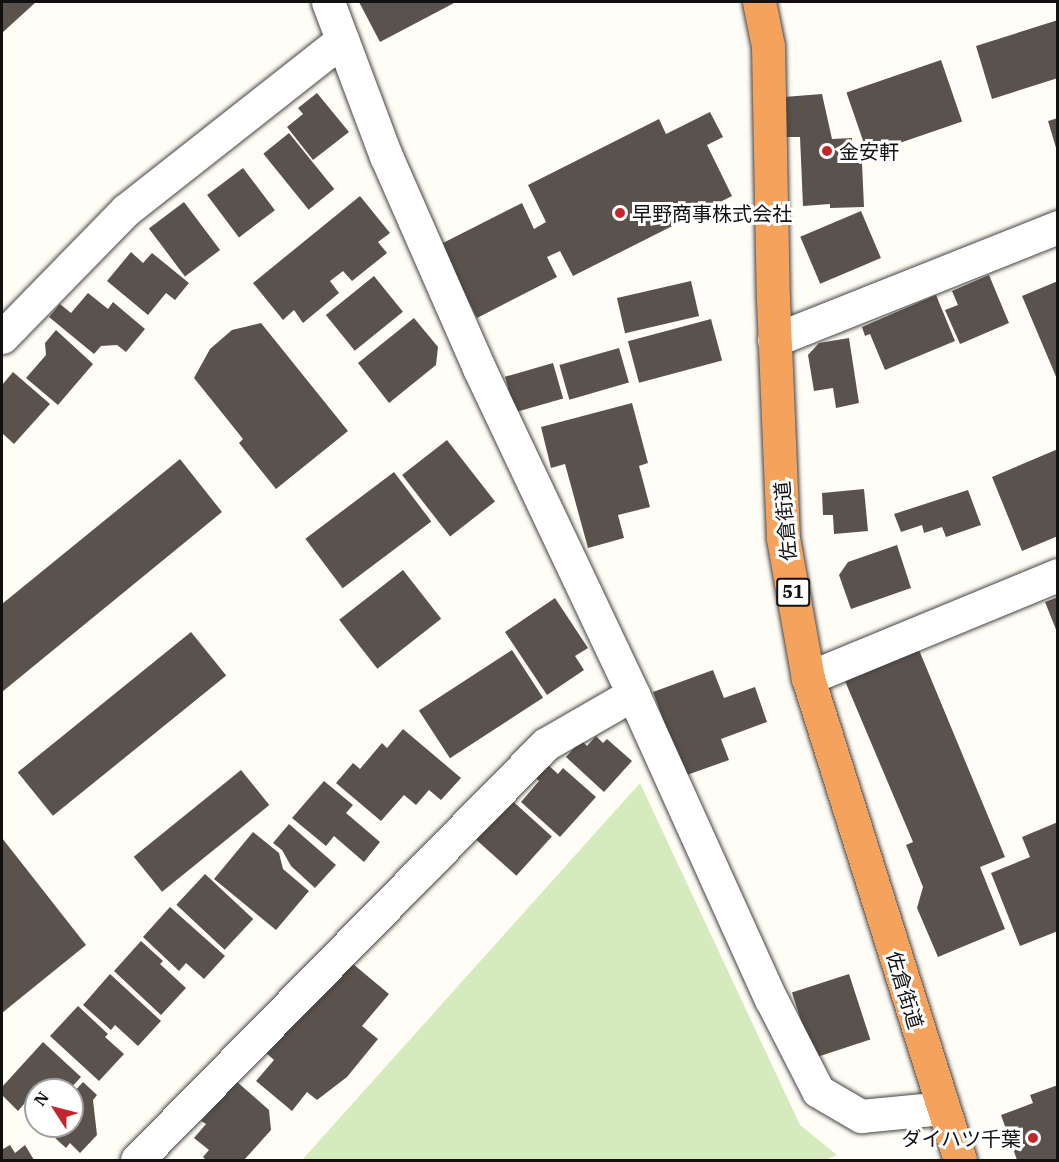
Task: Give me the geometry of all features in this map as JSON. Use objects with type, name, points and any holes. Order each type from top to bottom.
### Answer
[{"type":"highway","name":"佐倉街道","points":[[759,2],[768,46],[774,339],[783,538],[808,678],[960,1161]]},
{"type":"street","points":[[328,2],[386,156],[479,368],[633,694],[771,999],[818,1091],[861,1116],[942,1108]]},
{"type":"street","points":[[2,337],[126,210],[342,40]]},
{"type":"street","points":[[774,339],[1058,227]]},
{"type":"street","points":[[808,678],[1058,575]]},
{"type":"street","points":[[137,1161],[546,744],[633,694]]},
{"type":"green space","points":[[640,783],[800,1125],[837,1155],[826,1160],[302,1160]]},
{"type":"building","points":[[2,2],[36,2],[2,33]]},
{"type":"building","points":[[359,2],[456,2],[380,42]]},
{"type":"building","points":[[1058,20],[1058,78],[992,99],[976,46]]},
{"type":"building","points":[[941,60],[962,121],[868,154],[846,93]]},
{"type":"building","points":[[317,93],[349,132],[313,160],[287,127],[303,114],[298,108]]},
{"type":"building","name":"金安軒","points":[[822,94],[832,139],[852,138],[853,163],[862,163],[864,207],[830,208],[830,204],[803,206],[800,137],[786,137],[784,97]]},
{"type":"building","name":"早野商事株式会社","points":[[710,112],[723,137],[707,145],[732,196],[573,276],[560,251],[547,257],[557,277],[477,318],[439,245],[522,203],[534,229],[546,222],[528,185],[659,119],[666,134]]},
{"type":"building","points":[[1058,118],[1058,151],[1057,151],[1048,121]]},
{"type":"building","points":[[289,133],[334,189],[309,210],[263,154]]},
{"type":"building","points":[[243,168],[275,210],[239,237],[207,195]]},
{"type":"building","points":[[360,196],[390,233],[378,242],[387,253],[352,281],[343,271],[330,281],[339,293],[303,323],[294,310],[283,320],[253,283]]},
{"type":"building","points":[[184,202],[220,250],[185,276],[149,228]]},
{"type":"building","points":[[861,211],[881,258],[820,284],[800,237]]},
{"type":"building","points":[[131,252],[143,263],[152,253],[189,283],[175,300],[166,293],[148,315],[107,281]]},
{"type":"building","points":[[989,275],[1009,323],[960,344],[945,310],[958,305],[952,291]]},
{"type":"building","points":[[374,276],[403,312],[355,351],[326,315]]},
{"type":"building","points":[[691,281],[699,316],[625,333],[617,298]]},
{"type":"building","points":[[1058,281],[1058,379],[1057,379],[1022,296]]},
{"type":"building","points":[[88,293],[108,309],[113,302],[145,329],[126,352],[117,345],[101,346],[94,354],[49,317],[60,304],[71,313]]},
{"type":"building","points":[[936,295],[955,341],[885,370],[870,334],[865,336],[862,327]]},
{"type":"building","points":[[414,318],[438,347],[436,365],[389,403],[358,363]]},
{"type":"building","points":[[711,319],[722,361],[639,383],[628,341]]},
{"type":"building","points":[[261,323],[348,431],[276,489],[239,443],[243,439],[194,378],[210,349],[232,330]]},
{"type":"building","points":[[56,330],[93,364],[58,405],[26,378],[46,355],[45,343]]},
{"type":"building","points":[[849,338],[859,403],[836,408],[833,388],[814,391],[808,355],[819,343]]},
{"type":"building","points":[[619,348],[629,383],[569,400],[559,365]]},
{"type":"building","points":[[553,363],[563,399],[515,412],[505,377]]},
{"type":"building","points":[[13,372],[50,404],[14,444],[2,433],[2,385]]},
{"type":"building","points":[[632,403],[648,463],[639,466],[650,507],[618,515],[624,538],[588,548],[565,464],[551,468],[541,427]]},
{"type":"building","points":[[447,440],[495,501],[450,537],[402,475]]},
{"type":"building","points":[[1058,449],[1058,536],[1022,551],[992,477]]},
{"type":"building","points":[[180,459],[222,512],[2,692],[2,604]]},
{"type":"building","points":[[394,472],[431,522],[343,588],[305,539]]},
{"type":"building","points":[[864,489],[868,531],[834,534],[833,515],[823,515],[822,493]]},
{"type":"building","points":[[968,490],[981,525],[946,537],[942,527],[924,533],[922,525],[901,532],[894,514]]},
{"type":"building","points":[[897,545],[911,588],[851,609],[839,575],[848,562]]},
{"type":"building","points":[[403,570],[441,619],[377,669],[339,620]]},
{"type":"building","points":[[1058,597],[1058,632],[1057,632],[1045,602]]},
{"type":"building","points":[[555,598],[588,648],[575,656],[584,670],[547,695],[505,632]]},
{"type":"building","points":[[191,632],[226,676],[53,816],[18,772]]},
{"type":"building","points":[[512,650],[543,698],[450,758],[419,710]]},
{"type":"building","points":[[919,650],[1005,857],[980,867],[1005,929],[938,957],[917,908],[923,887],[906,845],[913,842],[845,681]]},
{"type":"building","points":[[713,670],[724,698],[755,687],[767,722],[721,739],[729,760],[684,776],[653,692]]},
{"type":"building","points":[[403,729],[461,778],[441,800],[429,790],[416,805],[404,795],[381,821],[336,783],[353,763],[360,769],[382,743],[387,748]]},
{"type":"building","points":[[596,736],[603,743],[607,739],[632,761],[604,792],[566,757],[581,740],[587,746]]},
{"type":"building","points":[[546,763],[558,774],[563,768],[596,797],[560,837],[521,802],[539,781],[534,776]]},
{"type":"building","points":[[241,770],[269,805],[162,892],[134,857]]},
{"type":"building","points":[[324,781],[353,805],[346,813],[380,842],[364,862],[334,836],[326,846],[292,818]]},
{"type":"building","points":[[508,797],[552,836],[516,876],[473,836]]},
{"type":"building","points":[[1058,822],[1058,931],[1020,946],[991,873],[1030,857],[1022,837]]},
{"type":"building","points":[[289,824],[336,865],[315,888],[291,866],[282,850],[273,843]]},
{"type":"building","points":[[253,832],[279,853],[283,869],[309,891],[276,930],[214,879]]},
{"type":"building","points":[[2,838],[86,945],[2,1013]]},
{"type":"building","points":[[205,874],[253,919],[225,950],[176,905]]},
{"type":"building","points":[[170,907],[225,956],[204,979],[186,963],[179,971],[143,937]]},
{"type":"building","points":[[141,941],[163,961],[160,964],[186,988],[161,1015],[114,971]]},
{"type":"building","points":[[353,964],[389,994],[362,1026],[378,1039],[347,1077],[317,1100],[307,1092],[292,1111],[256,1081],[274,1060],[264,1051]]},
{"type":"building","points":[[110,974],[161,1021],[138,1046],[115,1025],[111,1030],[83,1005]]},
{"type":"building","points":[[849,974],[870,1040],[813,1058],[792,993]]},
{"type":"building","points":[[78,1006],[108,1034],[105,1037],[124,1054],[99,1081],[50,1036]]},
{"type":"building","points":[[43,1042],[81,1077],[24,1078],[24,1104],[18,1111],[2,1095],[2,1087]]},
{"type":"building","points":[[236,1081],[269,1110],[271,1130],[244,1160],[206,1160],[203,1157],[209,1150],[194,1138],[206,1124],[201,1121]]},
{"type":"building","points":[[84,1083],[97,1095],[93,1100],[97,1135],[80,1153],[70,1143],[66,1148],[55,1138],[84,1138]]},
{"type":"building","name":"ダイハツ千葉","points":[[1058,1085],[1058,1160],[1017,1160],[1001,1115],[1033,1103],[1030,1095]]},
{"type":"building","points":[[10,1145],[15,1153],[25,1145],[34,1160],[2,1160],[2,1146],[3,1149]]},
{"type":"place","name":"金安軒","points":[[827,151]]},
{"type":"place","name":"早野商事株式会社","points":[[620,213]]},
{"type":"place","name":"ダイハツ千葉","points":[[1033,1138]]}]
